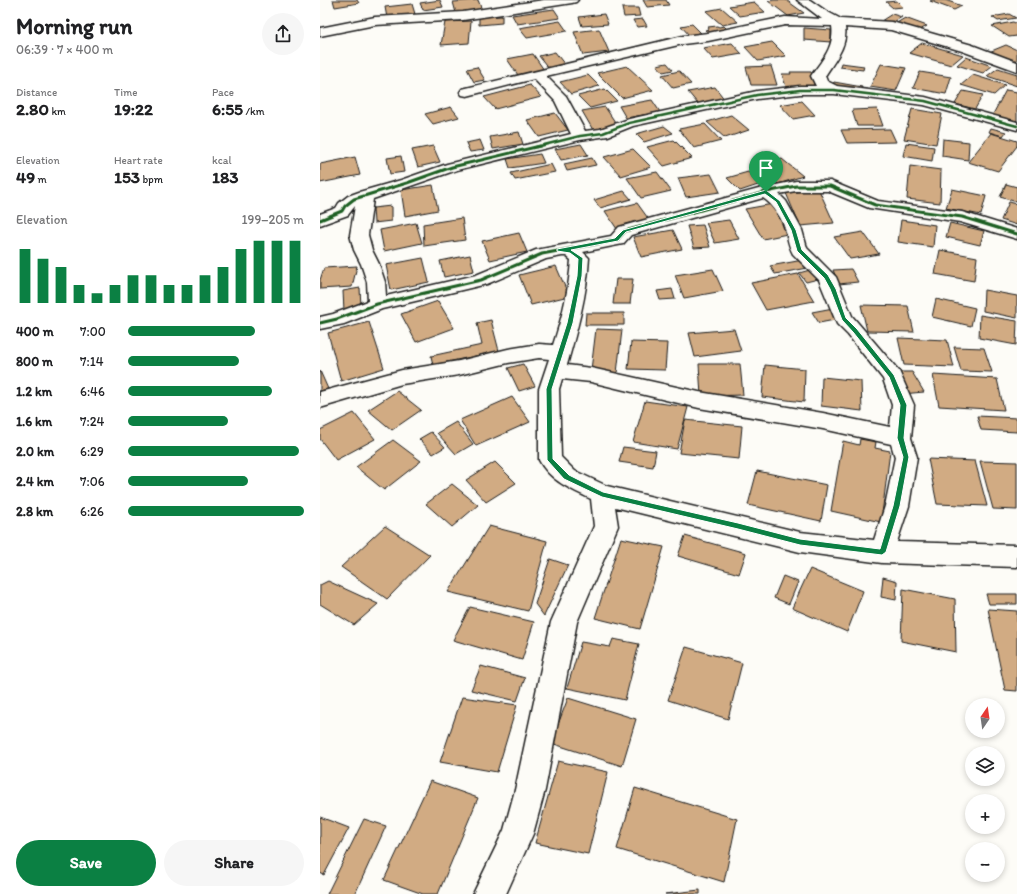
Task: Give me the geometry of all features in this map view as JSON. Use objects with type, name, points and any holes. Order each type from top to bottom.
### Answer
[{"type":"street","points":[[320,32],[353,24],[390,20],[463,16],[528,2],[572,0]]},
{"type":"street","points":[[803,0],[822,14],[838,22]]},
{"type":"street","points":[[323,19],[328,22],[353,24]]},
{"type":"street","points":[[467,92],[633,51],[785,21],[838,22],[892,26],[967,48],[1017,67]]},
{"type":"street","points":[[834,90],[821,83],[818,76],[837,46],[840,36],[838,22]]},
{"type":"street","points":[[537,75],[561,99],[580,136]]},
{"type":"street","points":[[320,220],[342,211],[345,206],[354,199],[407,183],[452,167],[580,136],[603,133],[629,123],[757,95],[800,90],[834,90],[925,101],[1017,126]]},
{"type":"street","points":[[579,276],[625,231],[766,192],[796,186],[830,186],[875,205],[962,217],[1017,234]]},
{"type":"street","points":[[766,192],[778,201],[794,230],[799,250],[826,277],[833,289],[844,319],[855,330],[892,376],[903,405],[900,438],[906,457],[897,506],[882,552]]},
{"type":"street","points":[[365,195],[359,235],[363,250],[370,264],[376,282],[377,304]]},
{"type":"street","points":[[320,323],[337,319],[377,304],[481,280],[542,254],[617,240]]},
{"type":"street","points":[[559,250],[571,251],[580,258],[579,276],[570,323],[549,389],[550,460],[566,477],[602,494],[800,542],[882,552],[1017,556]]},
{"type":"street","points":[[320,400],[402,377],[459,368],[508,356],[539,351],[558,362],[591,375],[699,400],[823,421],[900,438]]},
{"type":"street","points":[[489,894],[520,827],[530,790],[564,622],[606,526],[602,494]]},
{"type":"building","points":[[333,0],[357,0],[359,3],[335,7]]},
{"type":"building","points":[[440,0],[443,7],[423,10],[420,3]]},
{"type":"building","points":[[478,0],[482,10],[456,13],[453,2]]},
{"type":"building","points":[[643,0],[666,0],[669,5],[647,7]]},
{"type":"building","points":[[786,0],[804,13],[788,16],[768,1]]},
{"type":"building","points":[[945,0],[962,6],[954,10],[930,1]]},
{"type":"building","points":[[897,1],[903,7],[893,8],[886,2]]},
{"type":"building","points":[[754,2],[765,12],[740,16],[729,6]]},
{"type":"building","points":[[412,4],[415,14],[387,18],[385,7]]},
{"type":"building","points":[[622,8],[638,8],[640,16],[624,17]]},
{"type":"building","points":[[722,8],[738,22],[722,25],[706,11]]},
{"type":"building","points":[[554,9],[560,18],[517,24],[512,15]]},
{"type":"building","points":[[604,14],[608,24],[582,26],[579,17]]},
{"type":"building","points":[[892,14],[902,17],[890,24],[881,21]]},
{"type":"building","points":[[1009,14],[1016,18],[998,21],[992,17]]},
{"type":"building","points":[[502,16],[502,23],[479,25],[479,17]]},
{"type":"building","points":[[905,18],[927,26],[916,32],[895,24]]},
{"type":"building","points":[[643,19],[647,26],[637,27],[633,20]]},
{"type":"building","points":[[471,21],[469,43],[441,45],[445,22]]},
{"type":"building","points":[[560,21],[567,31],[527,38],[519,28]]},
{"type":"building","points":[[1013,22],[1017,24],[1017,36],[1009,37],[992,26]]},
{"type":"building","points":[[692,24],[701,33],[689,35],[681,26]]},
{"type":"building","points":[[724,26],[728,30],[709,33],[705,30],[709,29],[708,27]]},
{"type":"building","points":[[804,28],[831,30],[831,42],[804,40]]},
{"type":"building","points":[[599,29],[609,52],[583,55],[574,32]]},
{"type":"building","points":[[772,42],[786,56],[758,61],[745,47]]},
{"type":"building","points":[[732,43],[742,54],[713,59],[703,48]]},
{"type":"building","points":[[922,43],[963,55],[951,65],[909,53]]},
{"type":"building","points":[[1006,45],[1017,50],[1017,60],[1011,62],[989,52]]},
{"type":"building","points":[[555,52],[565,65],[549,69],[539,56]]},
{"type":"building","points":[[533,54],[544,70],[518,75],[507,59]]},
{"type":"building","points":[[966,57],[992,66],[983,73],[957,65]]},
{"type":"building","points":[[667,63],[673,70],[663,72],[657,65]]},
{"type":"building","points":[[841,63],[864,66],[863,70],[840,67]]},
{"type":"building","points":[[881,64],[906,68],[896,91],[870,87]]},
{"type":"building","points":[[627,66],[653,90],[622,98],[597,73]]},
{"type":"building","points":[[771,66],[777,85],[751,85],[746,67]]},
{"type":"building","points":[[477,67],[485,80],[474,82],[467,69]]},
{"type":"building","points":[[998,68],[1017,74],[1017,86],[987,76]]},
{"type":"building","points":[[679,71],[691,84],[673,88],[662,75]]},
{"type":"building","points":[[790,72],[811,72],[816,86],[786,87],[782,74],[791,74]]},
{"type":"building","points":[[920,72],[951,77],[946,94],[913,88]]},
{"type":"building","points":[[588,75],[599,86],[571,94],[560,82]]},
{"type":"building","points":[[973,75],[1005,85],[994,95],[961,85]]},
{"type":"building","points":[[834,82],[862,87],[860,93],[831,87]]},
{"type":"building","points":[[530,85],[541,97],[495,109],[484,97]]},
{"type":"building","points":[[715,87],[725,100],[698,104],[688,92]]},
{"type":"building","points":[[605,89],[617,101],[590,108],[578,96]]},
{"type":"building","points":[[1006,90],[1017,92],[1017,121],[992,116]]},
{"type":"building","points":[[963,91],[983,95],[975,109],[955,104]]},
{"type":"building","points":[[652,100],[660,112],[626,118],[619,106]]},
{"type":"building","points":[[802,101],[815,115],[793,119],[780,105]]},
{"type":"building","points":[[451,107],[459,117],[433,124],[425,114]]},
{"type":"building","points":[[605,107],[617,125],[593,130],[582,111]]},
{"type":"building","points":[[877,109],[883,126],[857,126],[852,110]]},
{"type":"building","points":[[912,109],[942,114],[936,144],[904,139]]},
{"type":"building","points":[[555,113],[568,130],[539,137],[527,120]]},
{"type":"building","points":[[731,115],[749,130],[725,138],[707,122]]},
{"type":"building","points":[[705,124],[721,141],[694,148],[679,129]]},
{"type":"building","points":[[664,126],[673,133],[644,142],[636,134]]},
{"type":"building","points":[[991,128],[1006,132],[1003,136],[989,132]]},
{"type":"building","points":[[890,129],[896,142],[847,143],[841,130]]},
{"type":"building","points":[[519,132],[523,144],[493,149],[490,137]]},
{"type":"building","points":[[991,133],[1017,141],[1017,146],[998,171],[968,162]]},
{"type":"building","points":[[943,139],[969,142],[968,160],[942,156]]},
{"type":"building","points":[[480,140],[484,150],[470,152],[466,143]]},
{"type":"building","points":[[674,140],[692,158],[664,166],[647,147]]},
{"type":"building","points":[[906,143],[934,147],[932,161],[903,156]]},
{"type":"building","points":[[581,144],[588,155],[561,160],[555,149]]},
{"type":"building","points":[[433,146],[440,162],[418,167],[412,150]]},
{"type":"building","points":[[633,149],[651,167],[621,176],[604,157]]},
{"type":"building","points":[[540,154],[544,163],[510,168],[507,159]]},
{"type":"building","points":[[401,156],[404,172],[390,174],[387,158]]},
{"type":"building","points":[[355,157],[360,175],[320,183],[320,164]]},
{"type":"building","points":[[592,158],[596,165],[567,171],[564,164]]},
{"type":"building","points":[[782,159],[803,176],[778,184],[758,166]]},
{"type":"building","points":[[551,164],[555,172],[515,180],[511,173]]},
{"type":"building","points":[[910,166],[941,170],[940,203],[907,199]]},
{"type":"building","points":[[657,172],[671,191],[641,198],[627,178]]},
{"type":"building","points":[[748,172],[761,184],[740,191],[727,178]]},
{"type":"building","points":[[711,174],[720,192],[686,197],[678,178]]},
{"type":"building","points":[[1006,184],[1017,187],[1017,202],[1000,197]]},
{"type":"building","points":[[433,185],[438,210],[405,216],[401,190]]},
{"type":"building","points":[[952,189],[986,196],[981,215],[946,208]]},
{"type":"building","points":[[819,190],[834,223],[800,226],[786,193]]},
{"type":"building","points":[[624,191],[631,199],[600,208],[594,200]]},
{"type":"building","points":[[1009,202],[1017,204],[1017,225],[1001,220]]},
{"type":"building","points":[[637,203],[650,221],[617,229],[605,211]]},
{"type":"building","points":[[773,204],[792,233],[763,239],[745,209]]},
{"type":"building","points":[[391,206],[391,221],[374,223],[373,208]]},
{"type":"building","points":[[462,218],[465,240],[424,246],[423,224]]},
{"type":"building","points":[[729,220],[739,239],[715,243],[706,223]]},
{"type":"building","points":[[901,220],[935,225],[933,247],[898,242]]},
{"type":"building","points":[[416,223],[422,243],[384,251],[380,230]]},
{"type":"building","points":[[950,223],[984,231],[980,245],[946,237]]},
{"type":"building","points":[[703,225],[710,247],[694,248],[687,226]]},
{"type":"building","points":[[673,230],[682,249],[641,257],[633,237]]},
{"type":"building","points":[[863,232],[879,254],[850,259],[834,237]]},
{"type":"building","points":[[519,233],[527,252],[490,260],[482,241]]},
{"type":"building","points":[[940,250],[977,257],[974,281],[935,274]]},
{"type":"building","points":[[470,255],[474,271],[444,277],[440,261]]},
{"type":"building","points":[[423,258],[429,282],[391,290],[386,265]]},
{"type":"building","points":[[803,260],[808,268],[775,274],[770,266]]},
{"type":"building","points":[[357,266],[352,287],[320,289],[320,280],[324,268]]},
{"type":"building","points":[[556,266],[569,296],[531,305],[519,275]]},
{"type":"building","points":[[713,269],[723,291],[684,298],[675,275]]},
{"type":"building","points":[[851,269],[858,282],[839,284],[833,270]]},
{"type":"building","points":[[810,270],[818,279],[806,282],[799,273]]},
{"type":"building","points":[[798,274],[814,301],[766,310],[751,283]]},
{"type":"building","points":[[616,279],[633,279],[630,304],[613,304]]},
{"type":"building","points":[[360,288],[361,307],[344,311],[343,291]]},
{"type":"building","points":[[672,289],[675,299],[660,300],[657,291]]},
{"type":"building","points":[[984,290],[1017,296],[1017,318],[983,311]]},
{"type":"building","points":[[936,299],[975,308],[971,326],[932,317]]},
{"type":"building","points":[[438,301],[454,328],[416,342],[401,314]]},
{"type":"building","points":[[861,305],[908,306],[914,332],[867,331]]},
{"type":"building","points":[[833,308],[840,319],[819,323],[812,312]]},
{"type":"building","points":[[586,313],[624,313],[624,325],[585,325]]},
{"type":"building","points":[[980,315],[1017,321],[1016,345],[979,338]]},
{"type":"building","points":[[491,320],[499,351],[433,365],[431,356],[482,345],[477,323]]},
{"type":"building","points":[[369,322],[384,368],[341,381],[328,333]]},
{"type":"building","points":[[596,329],[622,330],[617,373],[591,370]]},
{"type":"building","points":[[734,329],[741,351],[695,357],[689,333]]},
{"type":"building","points":[[898,338],[947,340],[954,367],[904,365]]},
{"type":"building","points":[[631,342],[667,343],[665,370],[628,369]]},
{"type":"building","points":[[954,347],[984,348],[992,372],[961,371]]},
{"type":"building","points":[[523,364],[535,386],[519,391],[508,368]]},
{"type":"building","points":[[699,364],[740,364],[743,395],[701,396]]},
{"type":"building","points":[[765,365],[805,369],[804,402],[762,397]]},
{"type":"building","points":[[320,371],[328,389],[320,391]]},
{"type":"building","points":[[892,372],[912,372],[924,392],[902,394]]},
{"type":"building","points":[[933,375],[997,379],[1004,410],[939,406]]},
{"type":"building","points":[[822,377],[861,381],[862,411],[821,406]]},
{"type":"building","points":[[397,391],[421,410],[392,430],[368,410]]},
{"type":"building","points":[[512,397],[530,422],[476,446],[460,420]]},
{"type":"building","points":[[645,401],[688,407],[677,449],[633,442]]},
{"type":"building","points":[[354,413],[375,439],[336,460],[320,439],[320,430]]},
{"type":"building","points":[[977,416],[1017,418],[1017,432],[981,430]]},
{"type":"building","points":[[685,420],[742,426],[739,459],[679,453]]},
{"type":"building","points":[[456,422],[473,444],[456,454],[437,433]]},
{"type":"building","points":[[431,432],[445,447],[433,454],[419,439]]},
{"type":"building","points":[[860,439],[876,442],[875,448],[890,451],[881,522],[831,511],[843,441],[859,445]]},
{"type":"building","points":[[393,440],[421,461],[384,490],[356,467]]},
{"type":"building","points":[[623,447],[656,451],[653,467],[619,462]]},
{"type":"building","points":[[928,459],[975,461],[987,506],[937,504]]},
{"type":"building","points":[[980,461],[1017,462],[1017,510],[993,509]]},
{"type":"building","points":[[495,462],[516,483],[486,502],[466,480]]},
{"type":"building","points":[[757,471],[827,485],[821,521],[748,505]]},
{"type":"building","points":[[452,484],[478,505],[452,527],[426,504]]},
{"type":"building","points":[[385,526],[430,555],[387,599],[341,567]]},
{"type":"building","points":[[489,526],[547,541],[528,611],[448,592]]},
{"type":"building","points":[[685,536],[746,553],[739,574],[678,556]]},
{"type":"building","points":[[621,538],[664,547],[640,629],[595,618]]},
{"type":"building","points":[[550,559],[568,565],[544,616],[535,604]]},
{"type":"building","points":[[810,569],[863,591],[847,632],[792,608]]},
{"type":"building","points":[[783,576],[798,582],[789,604],[774,598]]},
{"type":"building","points":[[883,577],[897,581],[896,600],[881,597]]},
{"type":"building","points":[[328,581],[378,604],[354,625],[320,604],[320,585]]},
{"type":"building","points":[[903,589],[955,599],[956,652],[901,641]]},
{"type":"building","points":[[986,594],[1017,594],[1017,604],[989,604]]},
{"type":"building","points":[[470,607],[534,622],[522,660],[453,640]]},
{"type":"building","points":[[988,609],[1017,611],[1017,691],[1005,690]]},
{"type":"building","points":[[613,639],[639,644],[625,700],[567,688],[581,642],[610,647]]},
{"type":"building","points":[[686,647],[742,663],[728,719],[668,700]]},
{"type":"building","points":[[481,666],[525,678],[517,701],[471,690]]},
{"type":"building","points":[[462,697],[517,705],[497,772],[440,762]]},
{"type":"building","points":[[568,698],[636,719],[622,766],[551,743]]},
{"type":"building","points":[[558,761],[608,772],[588,854],[535,843]]},
{"type":"building","points":[[430,781],[478,798],[438,894],[423,894],[384,880]]},
{"type":"building","points":[[635,788],[737,819],[724,882],[617,849]]},
{"type":"building","points":[[320,817],[349,828],[324,875],[320,873]]},
{"type":"building","points":[[364,819],[386,826],[355,894],[327,894]]},
{"type":"building","points":[[700,890],[700,894],[665,894]]},
{"type":"cycle path","points":[[320,220],[342,211],[345,206],[354,199],[407,183],[452,167],[580,136],[603,133],[629,123],[757,95],[800,90],[834,90],[925,101],[1017,126]]},
{"type":"cycle path","points":[[320,323],[337,319],[377,304],[481,280],[542,254],[617,240],[625,231],[766,192],[796,186],[830,186],[875,205],[962,217],[1017,234]]},
{"type":"route","points":[[766,192],[778,201],[794,230],[799,250],[826,277],[833,289],[844,319],[855,330],[892,376],[903,405],[900,438],[906,457],[897,506],[882,552],[800,542],[602,494],[566,477],[550,460],[549,389],[570,323],[579,276],[580,258],[571,251],[559,250],[617,240],[625,231],[766,192]]}]
